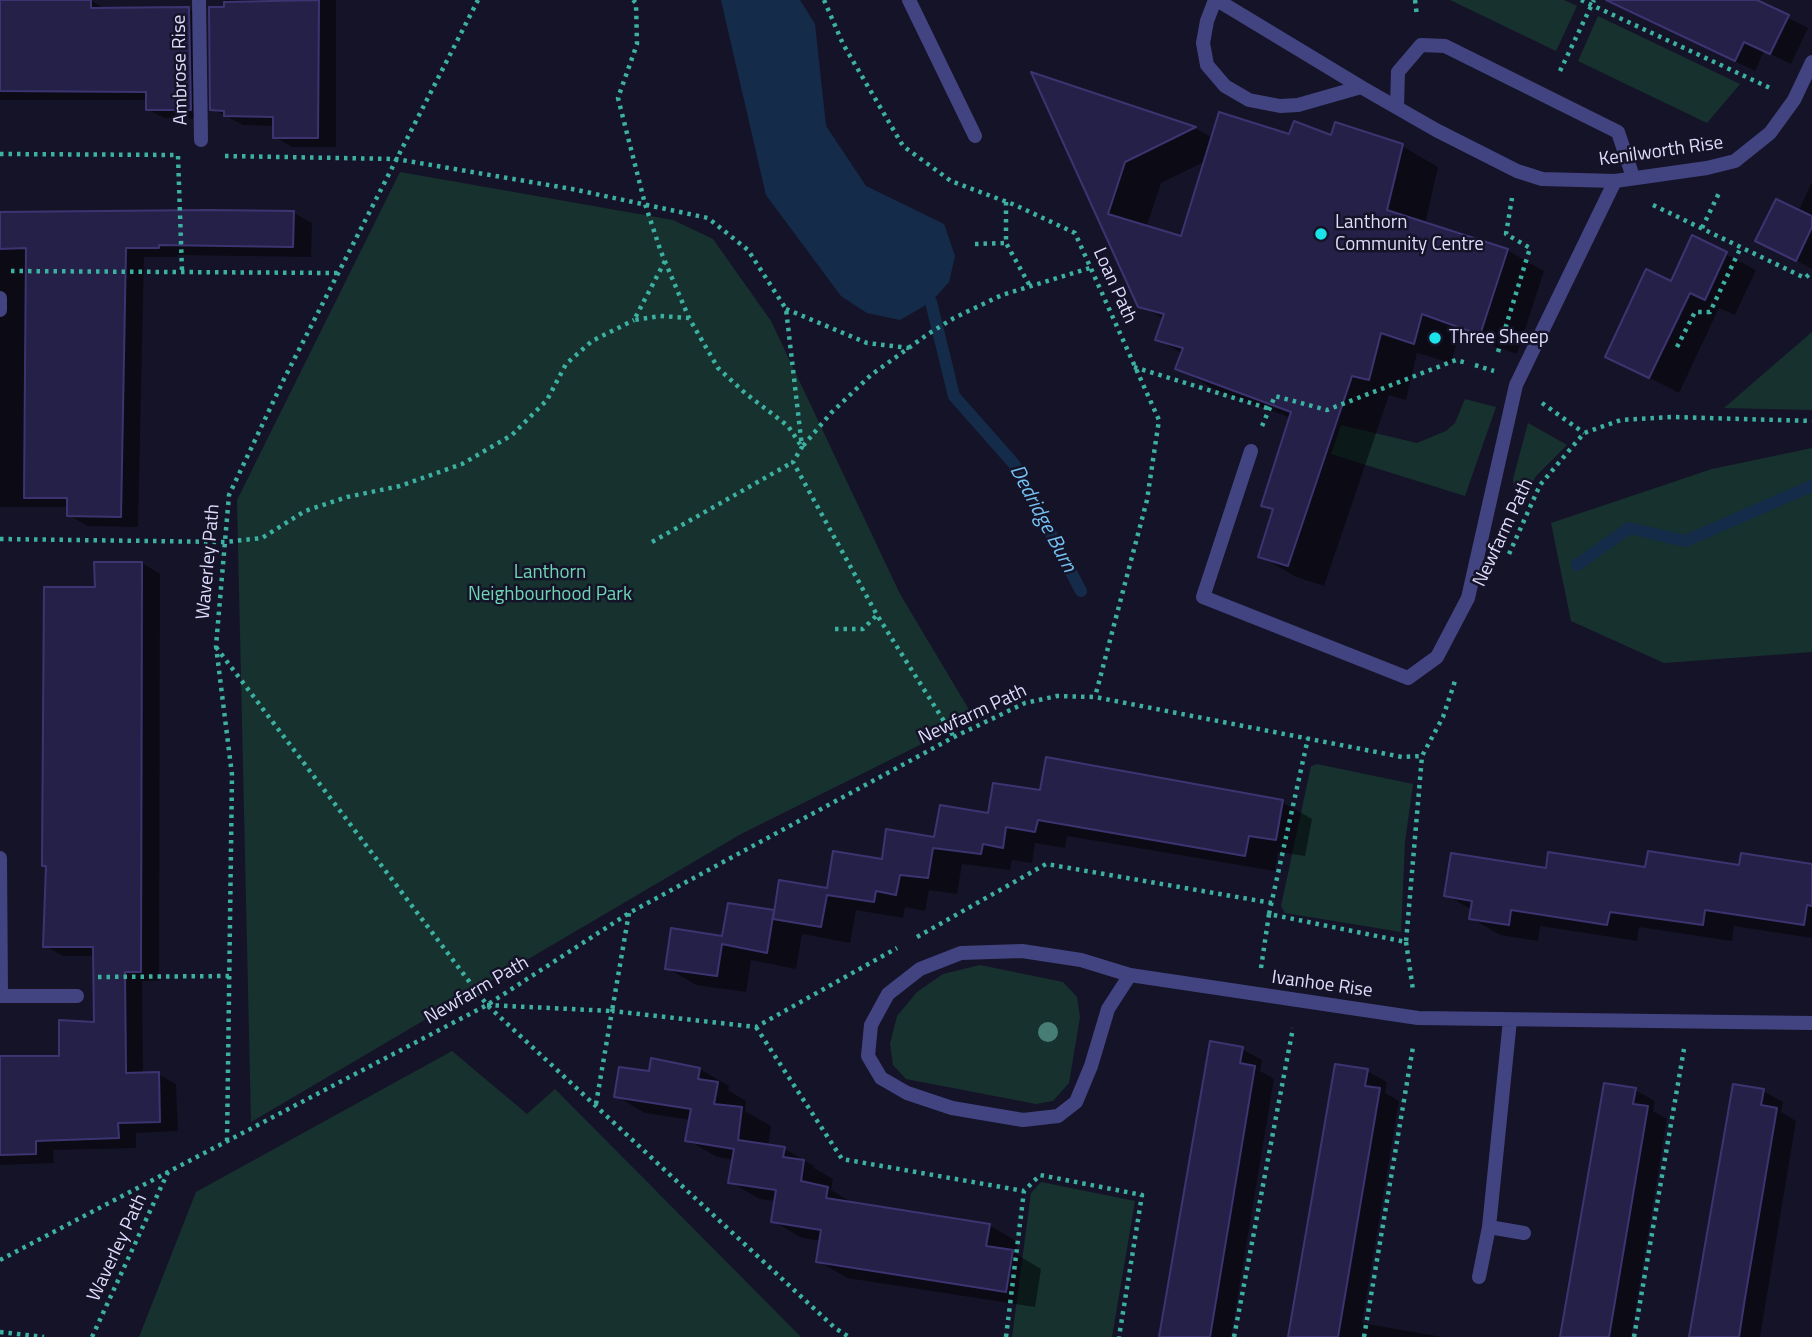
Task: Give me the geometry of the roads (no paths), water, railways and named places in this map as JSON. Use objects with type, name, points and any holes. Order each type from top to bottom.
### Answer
[{"type":"street","name":"Ambrose Rise","points":[[199,0],[201,140]]},
{"type":"street","points":[[909,0],[975,136]]},
{"type":"street","name":"Kenilworth Rise","points":[[1361,87],[1298,105],[1280,106],[1249,100],[1225,86],[1207,65],[1203,43],[1207,21],[1216,0],[1436,130],[1517,171],[1542,179],[1615,181],[1707,168],[1735,161],[1770,133],[1794,100],[1812,62]]},
{"type":"street","points":[[1397,107],[1398,72],[1421,45],[1445,46],[1618,132],[1633,177]]},
{"type":"street","points":[[1251,451],[1203,597],[1408,678],[1437,657],[1468,598],[1516,385],[1615,181]]},
{"type":"street","points":[[0,298],[0,310]]},
{"type":"street","points":[[0,858],[0,996],[77,996]]},
{"type":"street","name":"Ivanhoe Rise","points":[[1130,975],[1108,1009],[1091,1066],[1076,1101],[1058,1116],[1023,1120],[952,1108],[907,1093],[880,1078],[868,1056],[872,1025],[888,994],[920,969],[961,953],[1022,951],[1081,960],[1130,975],[1418,1018],[1812,1023]]},
{"type":"street","points":[[1479,1278],[1489,1227],[1510,1020]]},
{"type":"street","points":[[1489,1227],[1524,1233]]},
{"type":"water","points":[[721,0],[800,0],[815,24],[826,126],[866,186],[944,224],[955,256],[949,282],[931,302],[900,320],[867,313],[841,296],[766,195]]},
{"type":"waterway","name":"Dedridge Burn","points":[[931,302],[954,396],[1014,464],[1081,591]]},
{"type":"waterway","name":"Dedridge Burn","points":[[1577,565],[1629,528],[1685,541],[1812,486]]},
{"type":"place","name":"Lanthorn Community Centre","points":[[1321,234]]},
{"type":"place","name":"Three Sheep","points":[[1435,338]]},
{"type":"park label","name":"Lanthorn Neighbourhood Park","points":[[550,584]]}]
